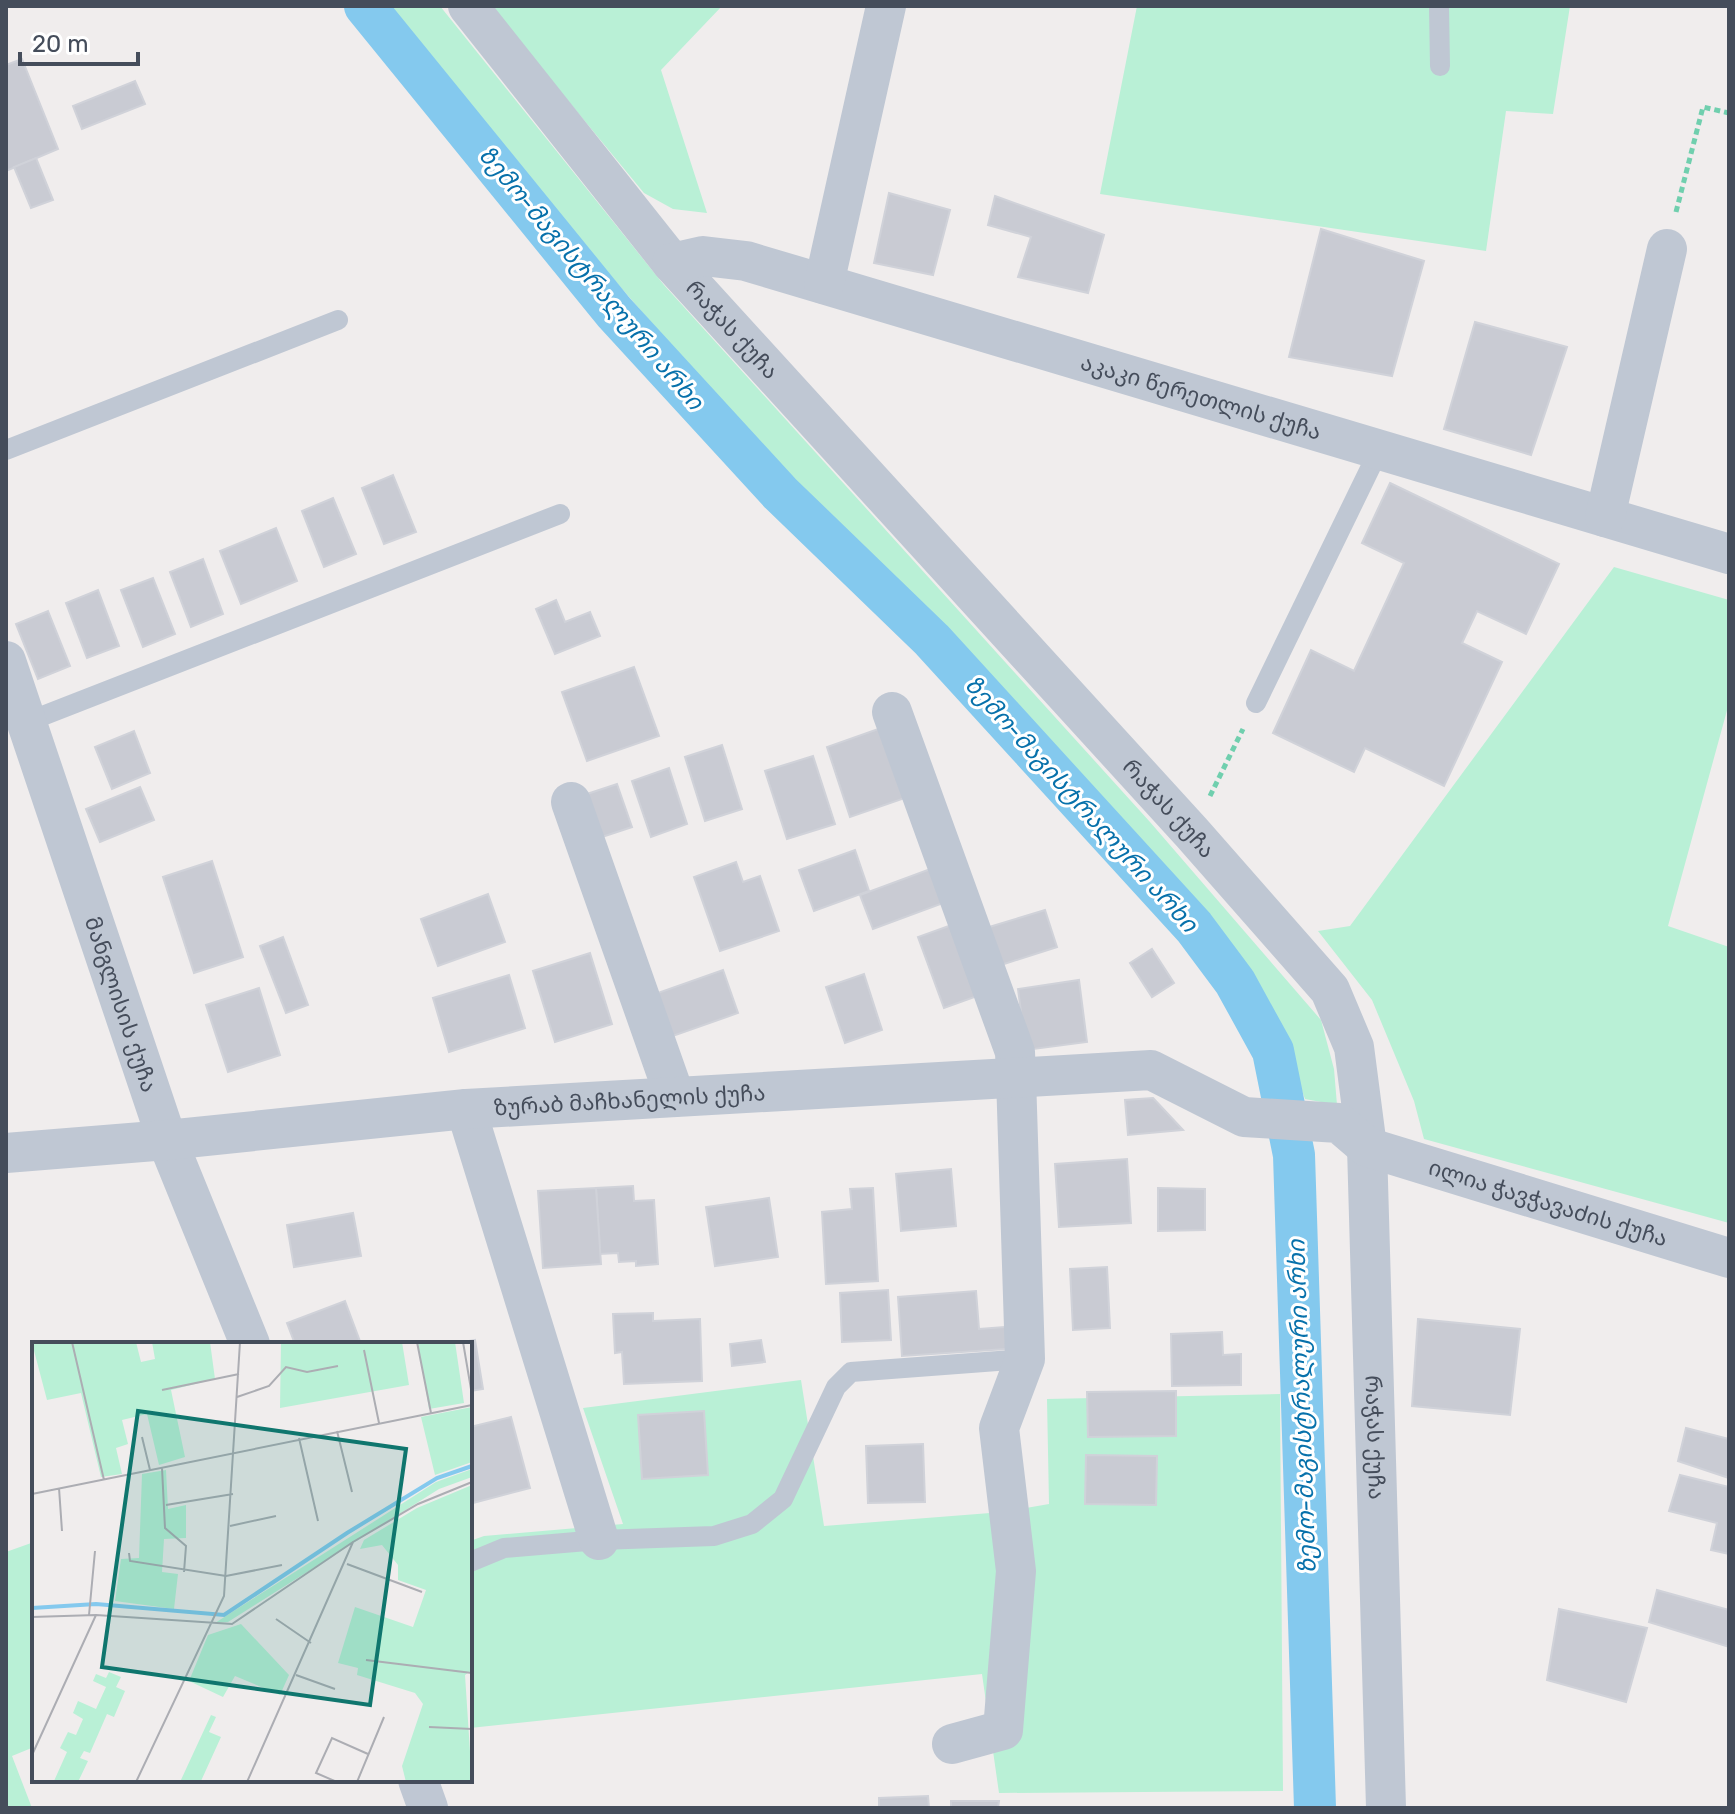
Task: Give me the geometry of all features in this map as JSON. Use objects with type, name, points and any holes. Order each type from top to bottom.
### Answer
[{"type":"street","name":"რაჭას ქუჩა","points":[[468,6],[672,263],[1192,833],[1330,990],[1354,1047],[1353,1135],[1386,1808]]},
{"type":"street","points":[[824,284],[886,6]]},
{"type":"street","points":[[1605,517],[1667,249]]},
{"type":"street","name":"აკაკი წერეთლის ქუჩა","points":[[672,263],[703,256],[746,261],[1729,554]]},
{"type":"street","name":"მანგლისის ქუჩა","points":[[6,661],[167,1140],[249,1342]]},
{"type":"street","points":[[892,712],[1015,1052],[1025,1359],[999,1428],[1016,1571],[1003,1730],[952,1744]]},
{"type":"street","points":[[571,802],[675,1097]]},
{"type":"street","name":"ზურაბ მაჩხანელის ქუჩა","points":[[6,1153],[466,1109],[1151,1070],[1244,1117]]},
{"type":"street","points":[[466,1109],[599,1540]]},
{"type":"street","name":"ილია ჭავჭავაძის ქუჩა","points":[[1244,1117],[1353,1135],[1729,1258]]},
{"type":"street","points":[[419,1782],[428,1808]]},
{"type":"lane","points":[[1439,6],[1440,66]]},
{"type":"lane","points":[[6,450],[338,320]]},
{"type":"lane","points":[[1256,703],[1379,450]]},
{"type":"lane","points":[[27,722],[560,514]]},
{"type":"lane","points":[[472,1561],[504,1548],[599,1540],[714,1536],[752,1524],[783,1499],[836,1387],[851,1372],[1025,1359]]},
{"type":"path","points":[[1667,249],[1703,107],[1729,113]]},
{"type":"path","points":[[1192,833],[1256,703]]},
{"type":"green space","points":[[390,6],[440,6],[664,285],[1150,822],[1321,1020],[1334,1069],[1337,1105],[1305,1099],[1279,1026],[1185,897],[781,472],[591,253]]},
{"type":"green space","points":[[490,6],[722,6],[661,70],[707,213],[673,209],[644,193]]},
{"type":"green space","points":[[1137,6],[1570,6],[1553,114],[1506,111],[1486,251],[1100,194]]},
{"type":"green space","points":[[1614,567],[1729,600],[1729,703],[1668,926],[1729,947],[1729,1223],[1424,1139],[1414,1101],[1372,1000],[1318,931],[1350,926]]},
{"type":"green space","points":[[801,1380],[824,1526],[1003,1512],[1049,1504],[1047,1399],[1280,1394],[1283,1791],[999,1793],[982,1674],[472,1728],[472,1540],[484,1536],[623,1524],[583,1408]]},
{"type":"green space","points":[[32,1543],[32,1748],[12,1756],[32,1808],[6,1808],[6,1552]]},
{"type":"building","points":[[22,59],[58,149],[6,171],[6,65]]},
{"type":"building","points":[[135,81],[145,104],[82,129],[73,106]]},
{"type":"building","points":[[36,158],[53,200],[31,208],[14,167]]},
{"type":"building","points":[[889,193],[950,210],[933,275],[874,263]]},
{"type":"building","points":[[995,196],[1104,235],[1088,293],[1018,277],[1031,237],[988,225]]},
{"type":"building","points":[[1321,229],[1424,261],[1392,376],[1289,357]]},
{"type":"building","points":[[1475,322],[1567,347],[1531,455],[1444,429]]},
{"type":"building","points":[[393,475],[416,532],[384,544],[362,488]]},
{"type":"building","points":[[1390,483],[1559,564],[1526,634],[1477,611],[1462,643],[1502,662],[1444,786],[1365,748],[1354,772],[1273,733],[1311,650],[1354,671],[1404,563],[1362,543]]},
{"type":"building","points":[[333,498],[356,554],[324,567],[302,511]]},
{"type":"building","points":[[276,528],[297,581],[241,604],[220,551]]},
{"type":"building","points":[[203,559],[223,614],[191,627],[170,572]]},
{"type":"building","points":[[153,578],[175,634],[143,647],[121,590]]},
{"type":"building","points":[[98,590],[119,646],[87,658],[66,603]]},
{"type":"building","points":[[556,600],[565,622],[590,612],[600,636],[555,654],[536,609]]},
{"type":"building","points":[[48,611],[70,666],[38,679],[16,624]]},
{"type":"building","points":[[634,667],[659,736],[587,761],[562,692]]},
{"type":"building","points":[[881,728],[905,798],[850,817],[827,747]]},
{"type":"building","points":[[134,731],[150,773],[112,789],[95,747]]},
{"type":"building","points":[[722,745],[742,809],[705,821],[685,757]]},
{"type":"building","points":[[813,756],[835,824],[787,839],[765,771]]},
{"type":"building","points":[[669,768],[687,824],[651,837],[632,781]]},
{"type":"building","points":[[617,784],[632,827],[596,839],[581,796]]},
{"type":"building","points":[[140,787],[154,820],[100,842],[86,809]]},
{"type":"building","points":[[855,850],[869,891],[814,911],[799,870]]},
{"type":"building","points":[[212,861],[243,957],[194,973],[163,877]]},
{"type":"building","points":[[736,862],[743,882],[760,876],[779,931],[720,951],[694,877]]},
{"type":"building","points":[[933,868],[946,902],[873,929],[860,895]]},
{"type":"building","points":[[488,894],[505,942],[438,966],[421,919]]},
{"type":"building","points":[[1045,910],[1057,947],[998,966],[986,928]]},
{"type":"building","points":[[957,923],[983,994],[944,1008],[918,937]]},
{"type":"building","points":[[283,937],[308,1005],[286,1013],[260,946]]},
{"type":"building","points":[[1152,949],[1174,983],[1152,997],[1130,963]]},
{"type":"building","points":[[590,953],[612,1024],[555,1042],[533,971]]},
{"type":"building","points":[[723,970],[738,1013],[667,1038],[652,995]]},
{"type":"building","points":[[864,974],[882,1030],[845,1043],[826,987]]},
{"type":"building","points":[[509,975],[525,1028],[449,1052],[433,998]]},
{"type":"building","points":[[1079,980],[1087,1042],[1026,1050],[1018,989]]},
{"type":"building","points":[[259,988],[280,1055],[228,1072],[206,1005]]},
{"type":"building","points":[[1153,1098],[1183,1130],[1128,1135],[1125,1100]]},
{"type":"building","points":[[1127,1159],[1131,1223],[1059,1227],[1055,1164]]},
{"type":"building","points":[[951,1169],[956,1226],[901,1231],[896,1174]]},
{"type":"building","points":[[633,1186],[634,1201],[654,1200],[658,1264],[636,1266],[636,1261],[619,1262],[618,1253],[600,1254],[596,1188]]},
{"type":"building","points":[[596,1188],[601,1264],[543,1268],[538,1191]]},
{"type":"building","points":[[873,1188],[878,1281],[826,1284],[822,1212],[852,1209],[850,1189]]},
{"type":"building","points":[[1158,1188],[1205,1189],[1205,1230],[1158,1231]]},
{"type":"building","points":[[769,1198],[778,1257],[715,1266],[706,1207]]},
{"type":"building","points":[[353,1213],[361,1256],[294,1267],[287,1225]]},
{"type":"building","points":[[1107,1267],[1110,1328],[1073,1330],[1070,1269]]},
{"type":"building","points":[[888,1290],[891,1340],[842,1342],[840,1293]]},
{"type":"building","points":[[976,1291],[979,1329],[1019,1326],[1020,1348],[902,1356],[898,1297]]},
{"type":"building","points":[[345,1301],[360,1342],[294,1342],[287,1323]]},
{"type":"building","points":[[653,1313],[653,1321],[700,1319],[702,1381],[624,1384],[622,1352],[615,1353],[613,1314]]},
{"type":"building","points":[[1418,1319],[1520,1329],[1510,1415],[1412,1406]]},
{"type":"building","points":[[1222,1332],[1223,1355],[1241,1354],[1241,1385],[1172,1386],[1171,1334]]},
{"type":"building","points":[[475,1340],[483,1389],[472,1391],[472,1342],[464,1342]]},
{"type":"building","points":[[761,1340],[765,1362],[732,1366],[730,1344]]},
{"type":"building","points":[[1176,1391],[1176,1436],[1088,1437],[1087,1392]]},
{"type":"building","points":[[704,1411],[708,1475],[642,1479],[638,1415]]},
{"type":"building","points":[[511,1417],[530,1488],[473,1503],[472,1427]]},
{"type":"building","points":[[1686,1428],[1729,1439],[1729,1478],[1678,1461]]},
{"type":"building","points":[[923,1444],[925,1502],[868,1503],[866,1446]]},
{"type":"building","points":[[1086,1455],[1157,1456],[1156,1505],[1085,1504]]},
{"type":"building","points":[[1680,1475],[1729,1487],[1729,1554],[1711,1550],[1717,1523],[1669,1511]]},
{"type":"building","points":[[1657,1590],[1729,1610],[1729,1647],[1649,1622]]},
{"type":"building","points":[[1559,1609],[1647,1628],[1626,1702],[1547,1680]]},
{"type":"building","points":[[928,1796],[929,1808],[879,1808],[879,1798]]},
{"type":"building","points":[[951,1801],[999,1801],[998,1808],[951,1808]]},
{"type":"waterway","name":"ზემო-მაგისტრალური არხი","points":[[365,6],[614,312],[780,493],[932,640],[1194,927],[1235,982],[1273,1051],[1294,1155],[1315,1808]]}]
